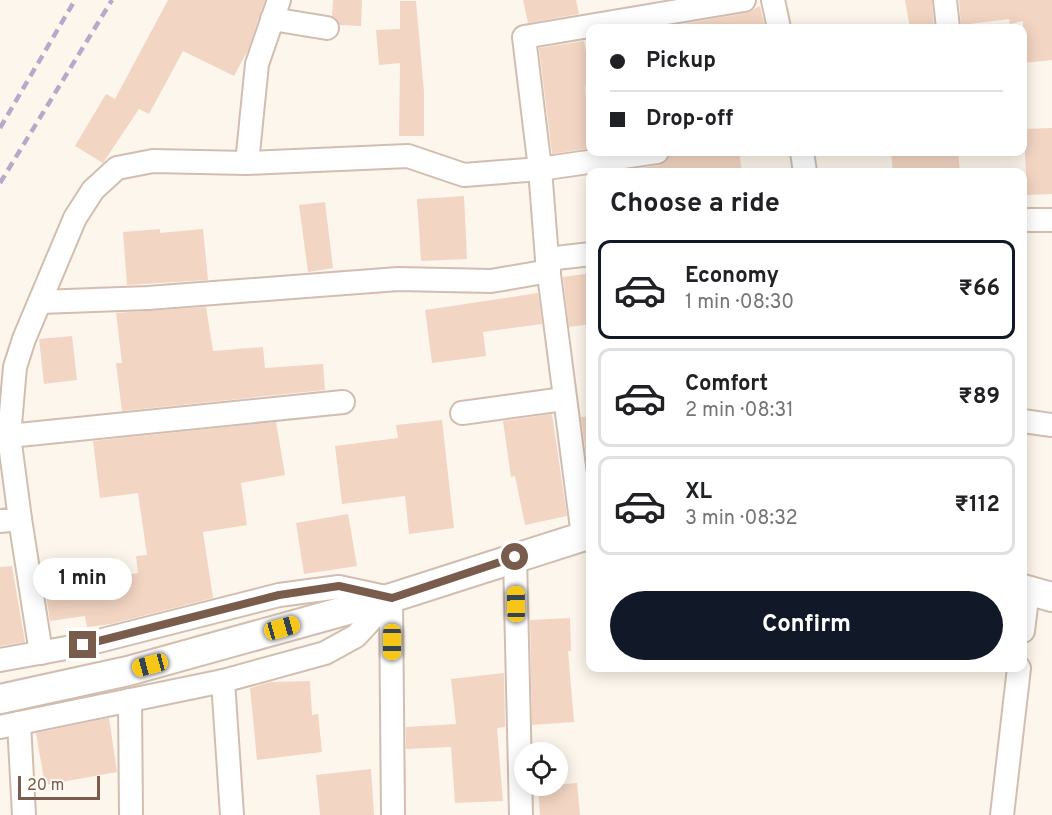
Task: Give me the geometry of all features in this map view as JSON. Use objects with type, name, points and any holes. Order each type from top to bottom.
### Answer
[{"type":"street","points":[[601,24],[744,0]]},
{"type":"street","points":[[773,0],[778,24]]},
{"type":"street","points":[[945,0],[948,24]]},
{"type":"street","points":[[247,163],[257,64],[275,9],[327,28]]},
{"type":"street","points":[[586,27],[524,37],[564,399],[586,529]]},
{"type":"street","points":[[41,653],[10,520],[9,436],[15,367],[24,339],[75,218],[93,190],[117,168],[153,161],[247,163],[408,156],[464,175],[540,169],[629,156]]},
{"type":"street","points":[[1027,220],[1052,220]]},
{"type":"street","points":[[40,302],[147,298],[406,279],[491,281],[586,255]]},
{"type":"street","points":[[462,413],[564,399]]},
{"type":"street","points":[[9,436],[344,402]]},
{"type":"street","points":[[1027,422],[1052,425]]},
{"type":"street","points":[[0,699],[128,671],[392,598],[586,535]]},
{"type":"street","points":[[515,557],[521,815]]},
{"type":"street","points":[[0,660],[41,653],[279,595],[339,586],[392,598]]},
{"type":"street","points":[[1027,617],[1034,592]]},
{"type":"street","points":[[24,815],[10,725],[223,681],[325,653],[356,636],[392,598]]},
{"type":"street","points":[[392,598],[393,815]]},
{"type":"street","points":[[1002,815],[1019,672]]},
{"type":"street","points":[[223,681],[232,815]]},
{"type":"street","points":[[130,700],[132,815]]},
{"type":"building","points":[[168,0],[265,0],[248,50],[234,76],[183,51],[149,114],[139,109],[103,163],[75,146],[106,94],[115,99]]},
{"type":"building","points":[[333,0],[362,0],[361,26],[340,25],[332,16]]},
{"type":"building","points":[[523,0],[576,0],[579,14],[528,23]]},
{"type":"building","points":[[905,0],[932,0],[934,24],[909,24]]},
{"type":"building","points":[[959,0],[1052,0],[1052,60],[1027,63],[1027,24],[1023,24],[1023,21],[1010,24],[1009,19],[961,24]]},
{"type":"building","points":[[400,1],[416,1],[424,92],[424,136],[399,136],[400,63],[379,65],[376,30],[400,29]]},
{"type":"building","points":[[760,6],[764,24],[683,24],[746,13]]},
{"type":"building","points":[[584,41],[586,149],[552,154],[539,48]]},
{"type":"building","points":[[1052,128],[1052,194],[1027,195],[1027,129]]},
{"type":"building","points":[[668,156],[740,156],[741,168],[642,168],[666,162]]},
{"type":"building","points":[[891,156],[958,156],[960,168],[893,168]]},
{"type":"building","points":[[464,196],[467,259],[421,261],[417,199]]},
{"type":"building","points":[[325,202],[333,268],[308,272],[299,205]]},
{"type":"building","points":[[160,229],[160,233],[203,229],[208,280],[127,285],[123,232]]},
{"type":"building","points":[[586,274],[586,325],[569,327],[563,277]]},
{"type":"building","points":[[538,293],[542,324],[483,332],[486,356],[432,363],[425,310]]},
{"type":"building","points":[[206,307],[213,351],[263,347],[265,368],[323,364],[325,390],[122,411],[116,363],[122,363],[116,313]]},
{"type":"building","points":[[72,336],[77,380],[44,384],[39,339]]},
{"type":"building","points":[[552,414],[567,516],[525,525],[515,476],[511,477],[503,421]]},
{"type":"building","points":[[586,416],[586,455],[581,417]]},
{"type":"building","points":[[442,420],[454,528],[409,534],[405,496],[342,504],[335,446],[398,438],[396,425]]},
{"type":"building","points":[[276,422],[285,475],[241,483],[247,525],[203,532],[213,598],[111,624],[87,627],[85,616],[50,621],[45,588],[138,573],[136,556],[147,555],[138,493],[100,498],[93,441]]},
{"type":"building","points":[[348,514],[357,566],[304,574],[296,523]]},
{"type":"building","points":[[12,566],[25,642],[0,646],[0,567]]},
{"type":"building","points":[[570,618],[571,651],[568,651],[574,722],[532,725],[530,620]]},
{"type":"building","points":[[504,673],[505,727],[497,728],[503,801],[455,803],[451,747],[406,749],[406,727],[456,724],[451,679]]},
{"type":"building","points":[[310,681],[312,715],[318,714],[322,752],[257,760],[250,688],[271,682]]},
{"type":"building","points":[[109,718],[117,772],[45,785],[36,733]]},
{"type":"building","points":[[371,769],[374,815],[320,815],[316,775]]},
{"type":"building","points":[[577,783],[580,815],[540,815],[539,796],[568,796],[568,784]]},
{"type":"railway","points":[[0,128],[75,0]]},
{"type":"railway","points":[[0,183],[112,0]]},
{"type":"route","points":[[83,645],[279,595],[339,586],[392,598],[515,557]]}]
